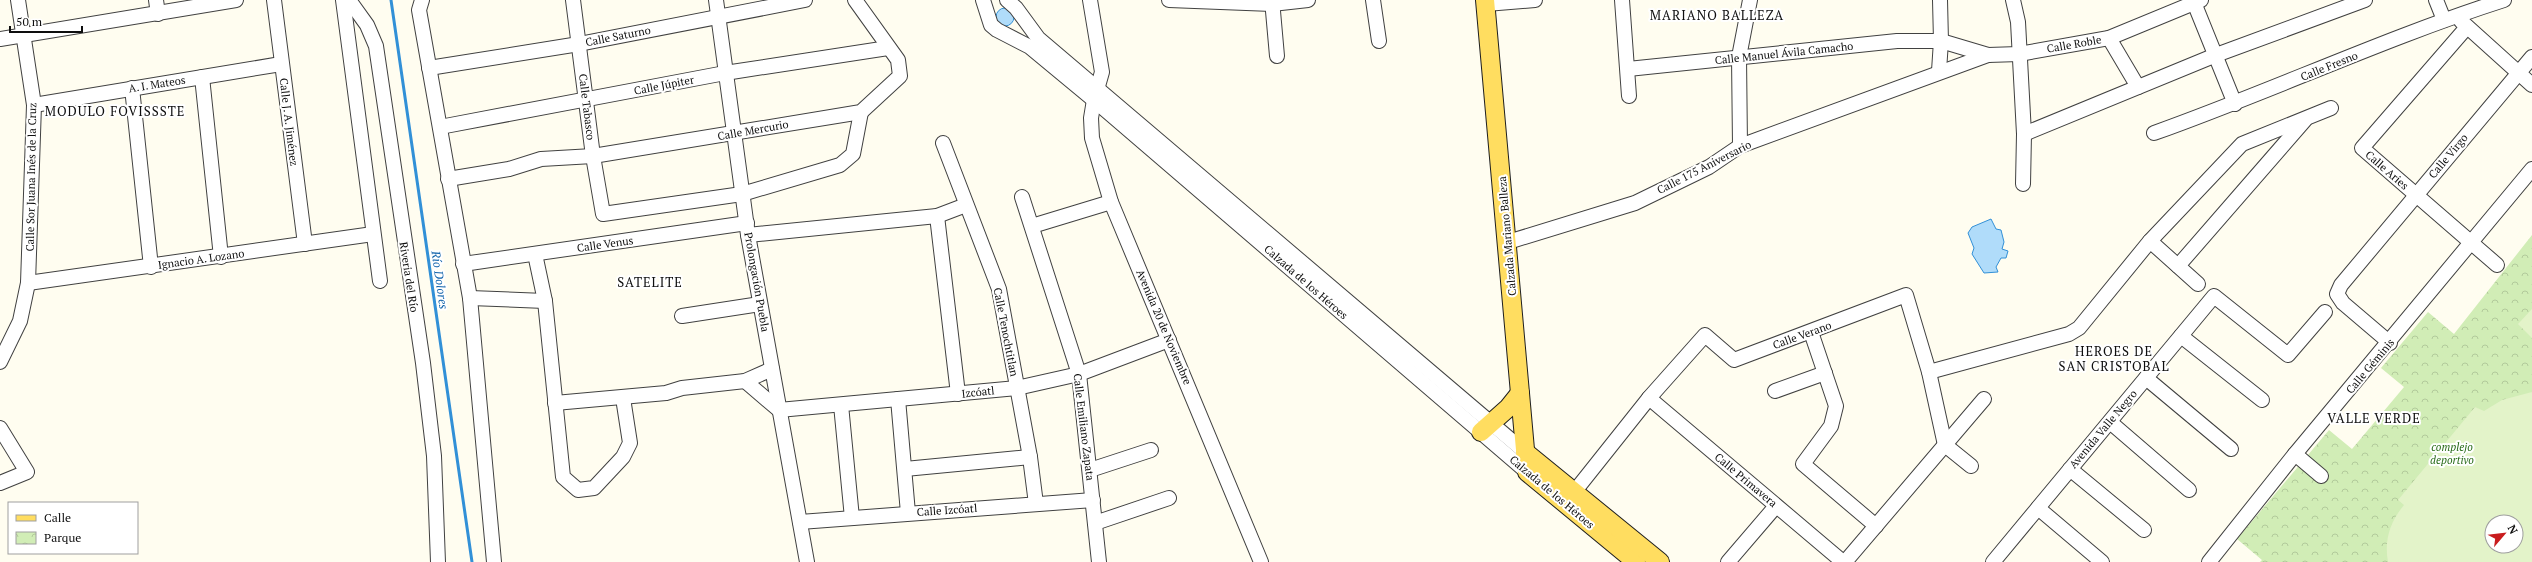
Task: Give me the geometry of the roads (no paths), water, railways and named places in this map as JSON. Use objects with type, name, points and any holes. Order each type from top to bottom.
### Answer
[{"type":"main road","name":"Calzada Mariano Balleza","points":[[1486,2],[1527,472]]},
{"type":"main road","points":[[1486,428],[1520,393]]},
{"type":"main road","name":"Calzada de los Héroes","points":[[1525,452],[1576,491],[1660,562]]},
{"type":"main road","name":"Calzada de los Héroes","points":[[1527,472],[1636,562]]},
{"type":"street","name":"Calle Sor Juana Inés de la Cruz","points":[[0,362],[20,321],[28,283],[34,105],[18,0]]},
{"type":"street","points":[[156,0],[158,14]]},
{"type":"street","points":[[0,40],[236,0]]},
{"type":"street","name":"Calle J. A. Jiménez","points":[[274,0],[304,244]]},
{"type":"street","points":[[343,0],[380,281]]},
{"type":"street","name":"Riveria del Río","points":[[348,0],[367,25],[376,46],[425,378],[434,456],[438,562]]},
{"type":"street","points":[[422,0],[419,10],[462,264],[470,298],[494,562]]},
{"type":"street","name":"Calle Tabasco","points":[[573,0],[593,156],[603,214],[742,194]]},
{"type":"street","name":"Prolongación Puebla","points":[[716,0],[747,229],[807,562]]},
{"type":"street","name":"Calle Saturno","points":[[429,68],[579,44],[805,0]]},
{"type":"street","points":[[742,194],[840,165],[853,154],[862,112],[900,76],[898,60],[888,48],[856,0]]},
{"type":"street","name":"Calzada de los Héroes","points":[[983,0],[991,24],[1001,33],[1030,47],[1096,94]]},
{"type":"street","name":"Avenida 20 de Noviembre","points":[[1090,0],[1102,72],[1091,118],[1092,138],[1111,202],[1261,562]]},
{"type":"street","points":[[1169,0],[1272,2],[1308,0]]},
{"type":"street","points":[[1373,0],[1379,41]]},
{"type":"street","points":[[1486,2],[1535,0]]},
{"type":"street","points":[[1622,0],[1629,96]]},
{"type":"street","points":[[1740,146],[1739,58],[1750,0]]},
{"type":"street","points":[[1939,71],[1941,41],[1940,0]]},
{"type":"street","points":[[2014,0],[2018,22],[2024,134],[2023,184]]},
{"type":"street","points":[[2024,134],[2216,55],[2365,0]]},
{"type":"street","points":[[2436,0],[2450,18],[2467,27],[2532,85]]},
{"type":"street","name":"Calle Fresno","points":[[2154,133],[2235,104],[2450,18],[2504,0]]},
{"type":"street","points":[[988,16],[992,7],[1000,1],[1008,1]]},
{"type":"street","name":"Calzada de los Héroes","points":[[1008,1],[1016,8],[1020,16],[1038,38],[1096,94],[1486,428],[1527,472]]},
{"type":"street","points":[[2196,1],[2235,104]]},
{"type":"street","name":"Calle Roble","points":[[1941,41],[1988,55],[2019,54],[2108,38],[2196,1]]},
{"type":"street","points":[[1272,2],[1277,56]]},
{"type":"street","points":[[1001,33],[1011,32],[1018,25],[1020,16]]},
{"type":"street","name":"Calle Aries","points":[[2467,27],[2362,148],[2497,265]]},
{"type":"street","points":[[2108,38],[2138,87]]},
{"type":"street","name":"Calle Manuel Ávila Camacho","points":[[1628,69],[1896,41],[1941,41]]},
{"type":"street","name":"Calle Júpiter","points":[[440,127],[586,101],[725,73],[888,48]]},
{"type":"street","name":"Calle 175 Aniversario","points":[[1508,242],[1635,203],[1709,166],[1740,146],[1939,71],[1988,55]]},
{"type":"street","name":"Calle Virgo","points":[[2390,342],[2344,303],[2337,294],[2341,285],[2415,194],[2532,57]]},
{"type":"street","name":"A. I. Mateos","points":[[34,105],[281,64]]},
{"type":"street","points":[[202,77],[221,257]]},
{"type":"street","points":[[132,88],[151,267]]},
{"type":"street","points":[[1971,466],[1945,445],[1929,372],[2069,334],[2079,328],[2150,241],[2242,144],[2331,108]]},
{"type":"street","name":"Calle Mercurio","points":[[448,179],[509,169],[541,159],[593,156],[862,112]]},
{"type":"street","points":[[2178,266],[2306,118]]},
{"type":"street","name":"Calle Tenochtitlan","points":[[943,143],[999,289],[1030,457],[1036,504]]},
{"type":"street","name":"Calle Géminis","points":[[2209,562],[2295,454],[2390,342],[2532,169]]},
{"type":"street","name":"Calle Emiliano Zapata","points":[[1022,197],[1079,374],[1099,562]]},
{"type":"street","points":[[1032,226],[1111,202]]},
{"type":"street","name":"Calle Venus","points":[[462,264],[747,229],[937,216],[966,205]]},
{"type":"street","points":[[937,216],[958,394]]},
{"type":"street","name":"Ignacio A. Lozano","points":[[28,283],[151,267],[373,234]]},
{"type":"street","points":[[2150,241],[2198,284]]},
{"type":"street","points":[[535,254],[545,301],[563,477],[578,490],[594,488],[623,457],[630,443],[623,398]]},
{"type":"street","name":"Calle Verano","points":[[1649,398],[1705,335],[1734,360],[1906,295],[1929,372]]},
{"type":"street","name":"Avenida Valle Negro","points":[[1998,560],[2038,508],[2214,296],[2288,355],[2325,312]]},
{"type":"street","points":[[470,298],[545,301]]},
{"type":"street","points":[[682,316],[760,304]]},
{"type":"street","points":[[1811,332],[1836,406],[1831,426],[1803,464],[1876,526]]},
{"type":"street","points":[[2181,336],[2262,400]]},
{"type":"street","name":"Izcóatl","points":[[779,410],[1017,388],[1079,374],[1169,340]]},
{"type":"street","points":[[556,403],[666,393],[682,388],[745,381],[772,369]]},
{"type":"street","points":[[1775,391],[1824,374]]},
{"type":"street","points":[[2146,378],[2231,449]]},
{"type":"street","points":[[745,381],[779,410]]},
{"type":"street","points":[[1576,491],[1649,398]]},
{"type":"street","name":"Calle Primavera","points":[[1649,398],[1844,562]]},
{"type":"street","points":[[898,399],[908,513]]},
{"type":"street","points":[[1844,562],[1984,399]]},
{"type":"street","points":[[841,404],[852,518]]},
{"type":"street","points":[[2110,422],[2189,490]]},
{"type":"street","points":[[0,428],[27,472],[0,483]]},
{"type":"street","name":"Calzada de los Héroes","points":[[1486,428],[1525,452]]},
{"type":"street","points":[[1090,470],[1151,450]]},
{"type":"street","points":[[2295,454],[2321,476]]},
{"type":"street","points":[[905,469],[1030,457]]},
{"type":"street","points":[[2070,469],[2144,530]]},
{"type":"street","points":[[1095,523],[1169,498]]},
{"type":"street","name":"Calle Izcóatl","points":[[800,522],[1093,500]]},
{"type":"street","points":[[1728,562],[1776,506]]},
{"type":"street","points":[[2038,508],[2102,562]]},
{"type":"water","points":[[1005,8],[1011,11],[1014,17],[1011,23],[1005,26],[999,23],[996,17],[999,11]]},
{"type":"water","points":[[1991,219],[1996,229],[2001,230],[2004,242],[2002,249],[2008,251],[2006,258],[2001,258],[1996,267],[1998,272],[1984,273],[1972,254],[1974,248],[1968,233],[1972,227]]},
{"type":"waterway","name":"Río Dolores","points":[[391,0],[472,562]]},
{"type":"district","name":"MARIANO BALLEZA","points":[[1717,15]]},
{"type":"district","name":"MODULO FOVISSSTE","points":[[115,111]]},
{"type":"district","name":"SATELITE","points":[[650,282]]},
{"type":"district","name":"HEROES DE SAN CRISTOBAL","points":[[2114,358]]},
{"type":"district","name":"VALLE VERDE","points":[[2374,418]]},
{"type":"park label","name":"complejo deportivo","points":[[2452,453]]}]
